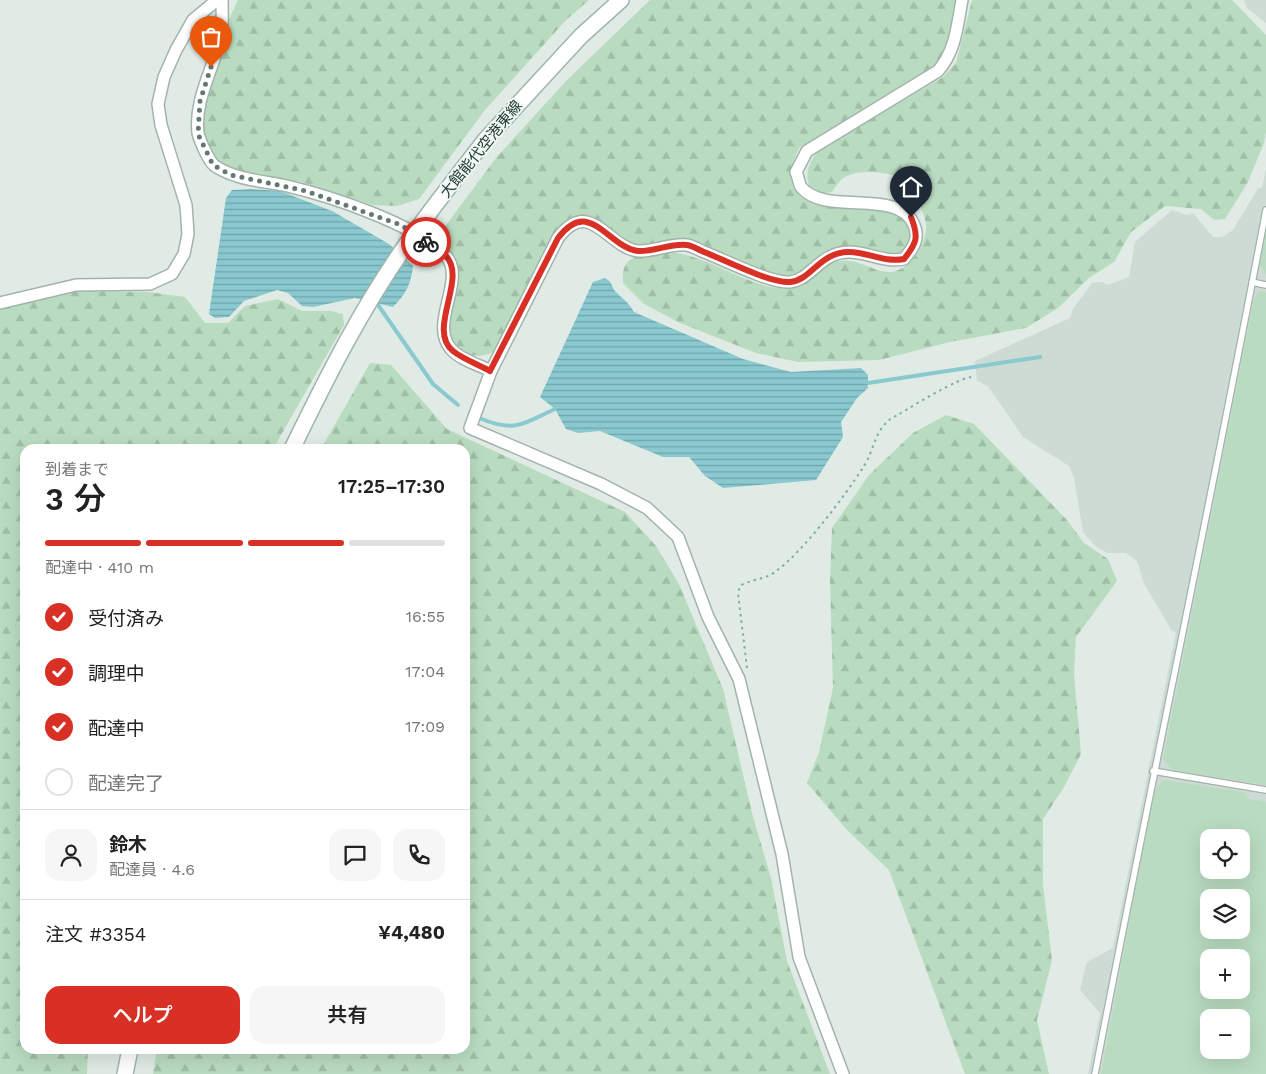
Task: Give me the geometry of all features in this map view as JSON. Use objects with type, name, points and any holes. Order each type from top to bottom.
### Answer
[{"type":"main road","name":"大館能代空港東線","points":[[294,444],[364,310],[405,246],[486,139],[581,36],[621,0]]},
{"type":"main road","points":[[125,1074],[129,1054]]},
{"type":"street","points":[[0,303],[76,285],[150,284],[172,274],[184,254],[188,234],[186,205],[161,125],[158,104],[164,77],[176,50],[193,20],[217,0]]},
{"type":"street","points":[[222,0],[222,33],[200,101],[198,134],[213,165],[231,175],[306,191],[401,225],[446,256],[452,270],[452,292],[444,312],[445,339],[452,350],[490,371]]},
{"type":"street","points":[[843,1074],[799,957],[782,854],[739,679],[708,617],[678,537],[647,508],[600,484],[470,428],[490,371],[558,238],[566,227],[579,222],[594,223],[627,247],[638,251],[688,245],[773,280],[790,282],[803,277],[830,254],[850,252],[892,262],[904,259],[914,246],[918,232],[911,217],[896,207],[826,199],[814,195],[801,187],[796,172],[807,151],[938,71],[949,58],[954,45],[962,0]]},
{"type":"lane","points":[[1095,1074],[1153,771],[1205,525],[1266,210]]},
{"type":"lane","points":[[1252,282],[1266,285]]},
{"type":"lane","points":[[1153,771],[1266,790]]},
{"type":"path","points":[[739,679],[746,674],[747,664],[738,593],[740,586],[747,582],[760,580],[776,572],[798,550],[837,504],[865,464],[881,427],[889,420],[956,381],[969,376],[973,377]]},
{"type":"shaded area","points":[[1244,0],[1266,0],[1266,23],[1247,8]]},
{"type":"shaded area","points":[[1266,169],[1266,1074],[1088,1074],[1100,1013],[1080,990],[1087,962],[1113,948],[1176,632],[1171,630],[1144,583],[1137,561],[1126,553],[1107,553],[1095,546],[1083,532],[1074,478],[1069,466],[1023,437],[988,386],[977,381],[975,361],[1070,318],[1073,309],[1092,283],[1102,282],[1108,285],[1129,277],[1135,242],[1172,210],[1187,215],[1193,213],[1213,237],[1222,237],[1233,230],[1258,188],[1262,188]]},
{"type":"green space","points":[[238,0],[589,0],[566,20],[485,110],[419,199],[397,206],[373,205],[301,182],[235,171],[216,159],[204,134],[204,104],[223,48],[229,19]]},
{"type":"green space","points":[[650,0],[956,0],[946,51],[935,65],[799,148],[791,167],[792,184],[802,197],[817,202],[891,212],[909,223],[910,233],[907,245],[897,257],[850,249],[832,251],[818,257],[796,275],[785,277],[761,272],[689,241],[677,240],[640,245],[628,242],[598,220],[589,218],[577,219],[562,225],[494,352],[479,356],[464,352],[455,344],[449,324],[456,268],[454,260],[439,243],[437,237],[496,158],[567,80]]},
{"type":"green space","points":[[972,0],[1232,0],[1266,35],[1266,132],[1264,143],[1248,182],[1225,219],[1214,220],[1201,209],[1165,206],[1131,232],[1114,262],[1089,278],[1058,308],[1026,328],[950,342],[879,360],[798,362],[756,353],[680,323],[644,304],[623,283],[625,266],[629,260],[654,252],[671,252],[688,256],[755,282],[771,287],[784,288],[801,284],[820,270],[836,262],[855,262],[887,272],[895,271],[909,263],[920,249],[924,240],[926,224],[921,208],[907,179],[883,173],[857,173],[842,179],[832,192],[823,193],[810,187],[807,176],[809,166],[821,148],[943,77],[956,63]]},
{"type":"green space","points":[[1266,229],[1266,274],[1259,265]]},
{"type":"green space","points":[[76,291],[147,292],[185,297],[205,323],[228,323],[245,306],[278,299],[302,311],[331,311],[343,314],[344,325],[276,444],[20,444],[20,1054],[88,1054],[87,1074],[0,1074],[0,309],[27,299]]},
{"type":"green space","points":[[1259,292],[1266,292],[1266,785],[1173,770],[1163,759],[1254,299]]},
{"type":"green space","points":[[370,363],[391,365],[447,429],[625,512],[656,546],[679,584],[723,689],[752,813],[771,878],[787,961],[830,1074],[153,1074],[156,1054],[470,1054],[470,444],[324,444]]},
{"type":"green space","points":[[946,415],[974,424],[1066,519],[1084,543],[1108,559],[1117,581],[1076,637],[1074,674],[1081,754],[1063,789],[1043,819],[1043,885],[1052,960],[1037,1020],[1049,1074],[965,1074],[889,870],[847,830],[807,783],[819,752],[833,688],[830,582],[832,528],[869,475],[913,433]]},
{"type":"green space","points":[[1163,780],[1244,792],[1249,799],[1266,802],[1266,1074],[1101,1074],[1153,793]]},
{"type":"water","points":[[232,190],[280,191],[332,211],[389,244],[413,266],[411,278],[401,298],[393,307],[355,298],[313,307],[302,306],[288,293],[277,290],[244,301],[229,317],[215,318],[209,314],[226,198]]},
{"type":"water","points":[[605,278],[634,312],[743,359],[791,372],[861,368],[868,375],[868,388],[857,398],[841,422],[843,437],[816,480],[723,488],[705,476],[689,457],[663,457],[600,431],[578,433],[566,429],[555,409],[540,397],[593,282]]},
{"type":"waterway","points":[[376,302],[433,384],[458,405]]},
{"type":"waterway","points":[[868,383],[1040,357]]},
{"type":"waterway","points":[[479,418],[491,423],[510,426],[526,422],[555,409]]},
{"type":"way so far","points":[[211,67],[200,101],[198,134],[213,165],[231,175],[306,191],[401,225],[426,242]]},
{"type":"route","points":[[426,242],[446,256],[452,270],[452,292],[444,312],[445,339],[452,350],[490,371],[558,238],[566,227],[579,222],[594,223],[627,247],[638,251],[688,245],[773,280],[790,282],[803,277],[830,254],[850,252],[892,262],[904,259],[914,246],[918,232],[911,217]]}]
